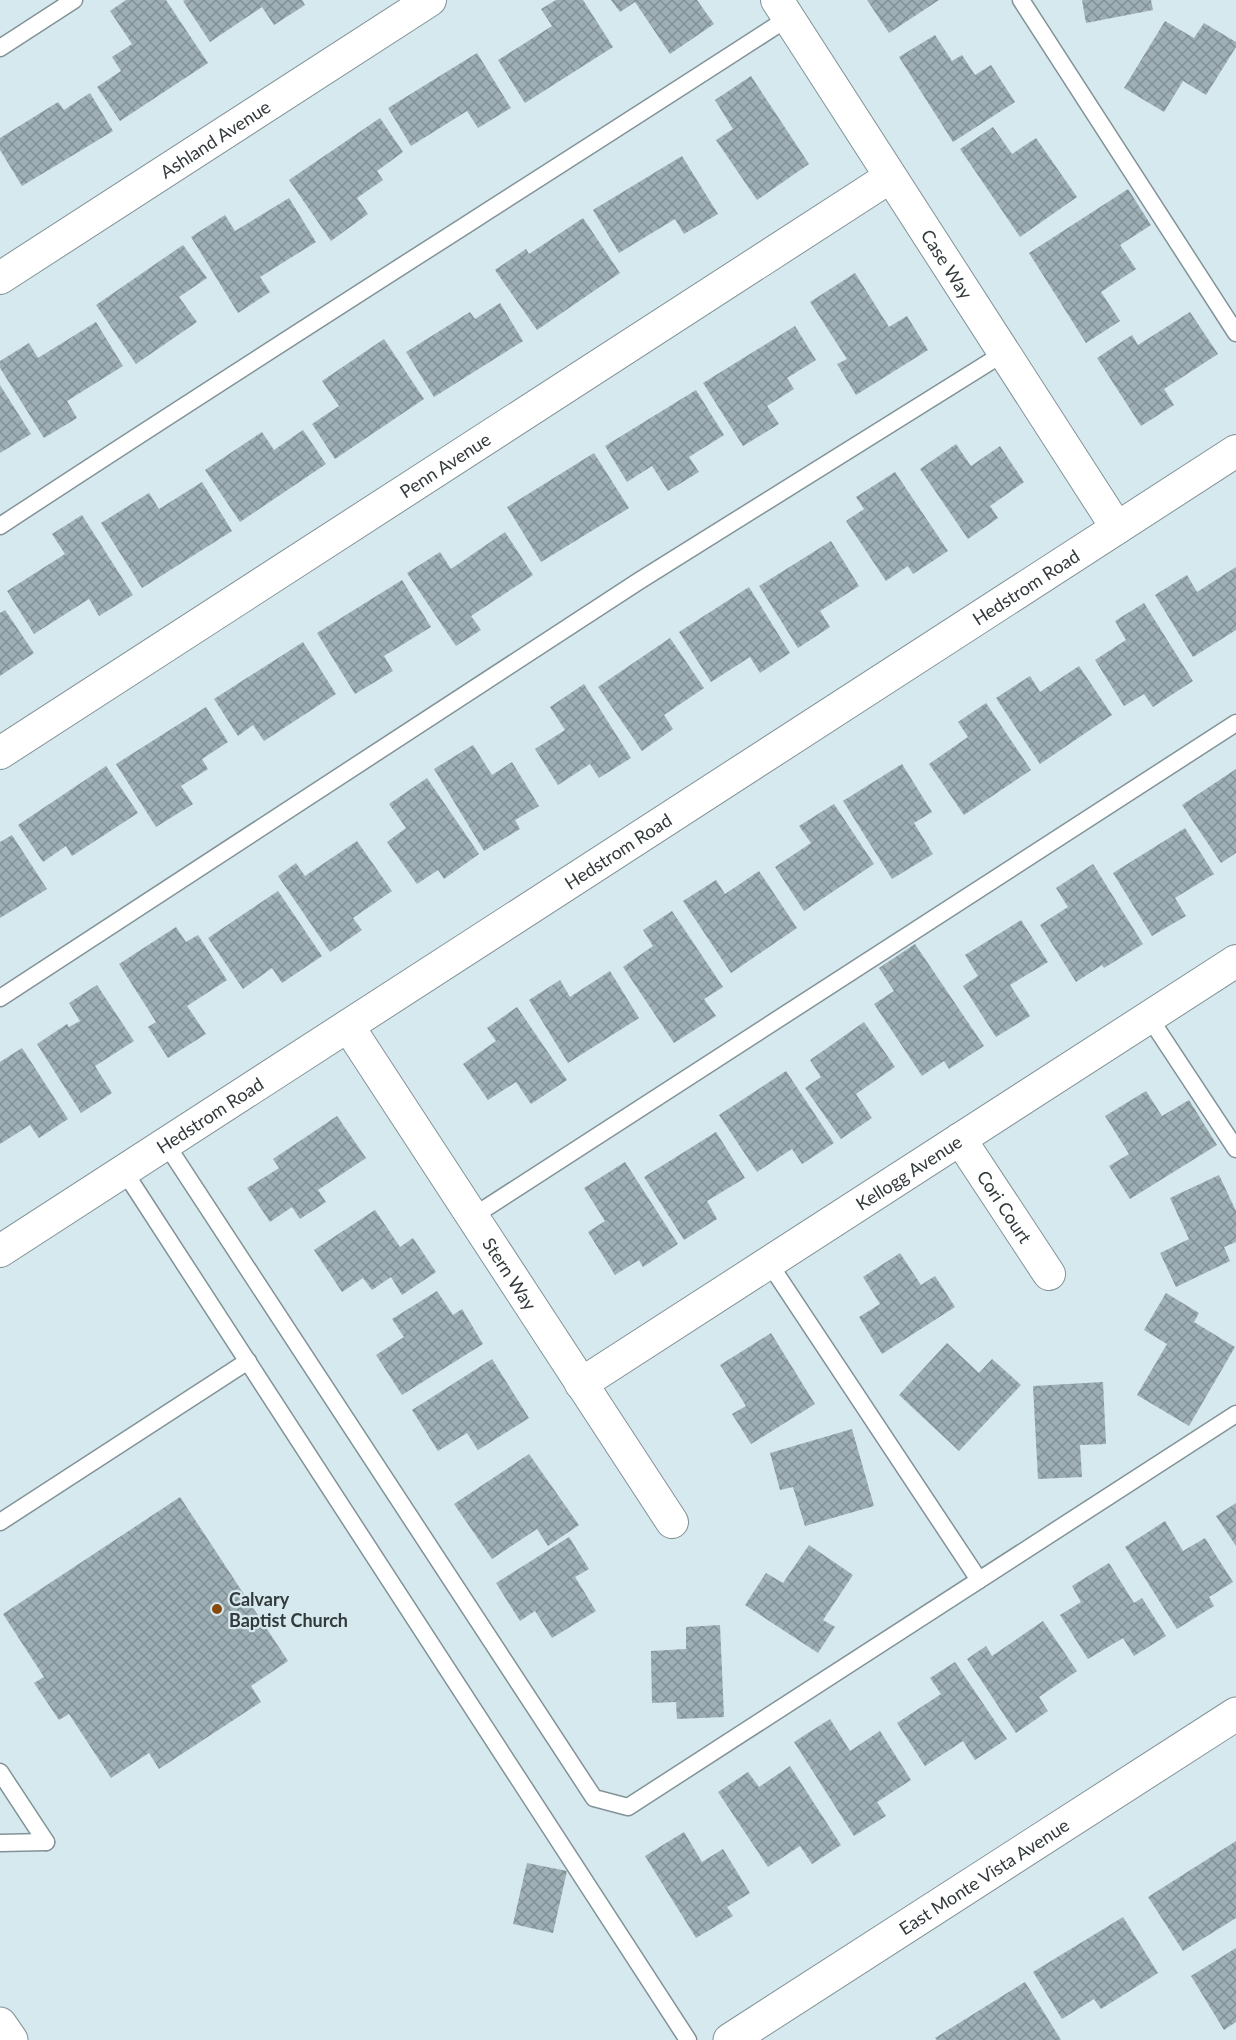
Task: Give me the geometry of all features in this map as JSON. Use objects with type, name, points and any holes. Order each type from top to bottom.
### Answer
[{"type":"main road","name":"East Monte Vista Avenue","points":[[730,2040],[1236,1714]]},
{"type":"main road","points":[[0,2024],[11,2040]]},
{"type":"street","name":"Ashland Avenue","points":[[0,278],[430,0]]},
{"type":"street","name":"Case Way","points":[[783,9],[1116,528]]},
{"type":"street","name":"Penn Avenue","points":[[0,753],[890,177]]},
{"type":"street","name":"Hedstrom Road","points":[[0,1251],[1236,451]]},
{"type":"street","name":"Kellogg Avenue","points":[[581,1384],[1236,961]]},
{"type":"street","name":"Stern Way","points":[[348,1026],[672,1522]]},
{"type":"street","name":"Cori Court","points":[[960,1139],[1049,1274]]},
{"type":"lane","points":[[0,48],[74,0]]},
{"type":"lane","points":[[1021,0],[1236,333]]},
{"type":"lane","points":[[0,526],[223,379],[517,194],[783,9]]},
{"type":"lane","points":[[0,998],[639,581],[1004,353]]},
{"type":"lane","points":[[472,1217],[1236,723]]},
{"type":"lane","points":[[1149,1017],[1236,1149]]},
{"type":"lane","points":[[166,1144],[594,1798],[628,1807],[1236,1414]]},
{"type":"lane","points":[[124,1171],[688,2040]]},
{"type":"lane","points":[[769,1263],[979,1580]]},
{"type":"lane","points":[[0,1522],[248,1361]]},
{"type":"lane","points":[[0,1772],[46,1842],[0,1843]]},
{"type":"building","points":[[126,0],[166,0],[208,63],[120,121],[97,87],[121,71],[112,57],[132,44],[110,11]]},
{"type":"building","points":[[302,0],[305,5],[274,25],[262,7],[210,42],[183,1]]},
{"type":"building","points":[[556,0],[583,0],[613,47],[525,103],[498,60],[552,26],[541,9]]},
{"type":"building","points":[[611,0],[697,0],[714,24],[670,54],[635,2],[620,12]]},
{"type":"building","points":[[867,0],[939,0],[889,33]]},
{"type":"building","points":[[1082,0],[1151,0],[1153,10],[1086,23]]},
{"type":"building","points":[[1165,21],[1194,38],[1204,23],[1236,42],[1236,47],[1206,95],[1183,81],[1164,112],[1124,88]]},
{"type":"building","points":[[935,35],[952,61],[962,55],[975,75],[991,65],[1015,102],[953,142],[899,57]]},
{"type":"building","points":[[477,53],[511,108],[478,128],[467,111],[411,146],[388,108]]},
{"type":"building","points":[[751,76],[809,164],[757,200],[716,140],[733,129],[715,100]]},
{"type":"building","points":[[90,93],[113,131],[22,186],[0,150],[0,138],[58,102],[64,110]]},
{"type":"building","points":[[380,118],[403,152],[377,171],[383,180],[357,198],[368,214],[331,241],[289,180]]},
{"type":"building","points":[[993,127],[1012,154],[1036,138],[1077,197],[1020,237],[960,149]]},
{"type":"building","points":[[682,156],[718,214],[684,234],[675,219],[619,253],[593,210]]},
{"type":"building","points":[[1128,189],[1151,225],[1120,245],[1136,269],[1101,292],[1120,321],[1086,343],[1029,253]]},
{"type":"building","points":[[289,198],[316,242],[260,277],[270,292],[238,313],[191,237],[225,215],[235,231]]},
{"type":"building","points":[[583,218],[620,273],[537,330],[495,270],[526,249],[529,254]]},
{"type":"building","points":[[183,245],[207,278],[179,297],[197,322],[136,364],[96,305]]},
{"type":"building","points":[[855,273],[889,327],[907,316],[928,350],[856,395],[837,364],[847,359],[810,302]]},
{"type":"building","points":[[500,303],[523,341],[434,397],[406,352],[470,312],[475,319]]},
{"type":"building","points":[[1190,312],[1218,354],[1164,389],[1174,405],[1141,426],[1097,358],[1132,335],[1138,345]]},
{"type":"building","points":[[96,322],[123,366],[67,401],[77,418],[44,438],[0,368],[0,361],[29,343],[38,358]]},
{"type":"building","points":[[795,326],[816,360],[787,378],[794,389],[767,406],[779,424],[743,446],[703,383]]},
{"type":"building","points":[[384,339],[424,399],[335,459],[312,424],[339,406],[322,381]]},
{"type":"building","points":[[0,385],[31,434],[0,453]]},
{"type":"building","points":[[696,390],[724,435],[689,457],[699,472],[668,491],[652,466],[627,482],[605,446]]},
{"type":"building","points":[[303,430],[326,464],[240,522],[205,470],[262,432],[274,450]]},
{"type":"building","points":[[956,444],[971,466],[1000,446],[1024,482],[990,506],[998,518],[968,539],[920,469]]},
{"type":"building","points":[[594,453],[629,508],[541,562],[507,507]]},
{"type":"building","points":[[895,472],[948,551],[913,574],[908,566],[886,581],[846,521],[864,509],[856,497]]},
{"type":"building","points":[[202,482],[232,531],[142,588],[101,523],[149,493],[159,509]]},
{"type":"building","points":[[82,515],[133,595],[99,616],[89,599],[34,634],[7,591],[65,554],[52,534]]},
{"type":"building","points":[[505,532],[533,575],[471,616],[481,630],[456,646],[407,573],[440,552],[451,569]]},
{"type":"building","points":[[831,541],[859,586],[820,611],[830,627],[798,648],[759,586]]},
{"type":"building","points":[[1236,567],[1236,630],[1193,657],[1155,595],[1187,575],[1197,592]]},
{"type":"building","points":[[402,580],[431,627],[384,656],[393,671],[355,694],[317,633]]},
{"type":"building","points":[[749,587],[790,653],[760,673],[750,657],[711,682],[679,632]]},
{"type":"building","points":[[1144,603],[1193,681],[1153,707],[1144,694],[1124,706],[1095,660],[1126,640],[1115,621]]},
{"type":"building","points":[[5,610],[34,653],[0,676],[0,613]]},
{"type":"building","points":[[670,638],[704,688],[664,715],[673,729],[642,751],[598,687]]},
{"type":"building","points":[[303,642],[336,694],[264,741],[253,725],[238,736],[214,699]]},
{"type":"building","points":[[1079,666],[1112,715],[1040,764],[996,698],[1030,676],[1040,692]]},
{"type":"building","points":[[584,684],[631,758],[599,778],[590,764],[558,785],[535,749],[565,730],[550,707]]},
{"type":"building","points":[[986,703],[1031,770],[964,815],[929,764],[968,737],[958,722]]},
{"type":"building","points":[[206,707],[228,742],[202,759],[208,769],[181,786],[193,804],[156,827],[116,764]]},
{"type":"building","points":[[473,745],[492,775],[512,762],[539,806],[515,820],[520,829],[484,851],[434,769]]},
{"type":"building","points":[[902,764],[932,812],[914,823],[933,854],[892,879],[843,801]]},
{"type":"building","points":[[106,766],[138,813],[72,856],[66,846],[43,862],[18,825]]},
{"type":"building","points":[[1236,769],[1236,853],[1221,863],[1182,805]]},
{"type":"building","points":[[427,778],[479,854],[444,879],[438,870],[417,884],[387,842],[406,828],[389,804]]},
{"type":"building","points":[[834,804],[874,864],[804,911],[775,867],[811,843],[799,826]]},
{"type":"building","points":[[1185,828],[1214,874],[1175,898],[1186,916],[1152,936],[1113,873]]},
{"type":"building","points":[[12,835],[47,889],[0,918],[0,842]]},
{"type":"building","points":[[357,841],[392,891],[353,918],[362,930],[330,952],[278,876],[296,863],[305,876]]},
{"type":"building","points":[[1093,864],[1143,944],[1104,968],[1102,965],[1076,982],[1040,925],[1068,907],[1056,888]]},
{"type":"building","points":[[759,871],[797,928],[731,973],[683,901],[716,880],[725,894]]},
{"type":"building","points":[[278,891],[322,956],[282,983],[272,968],[243,989],[208,938]]},
{"type":"building","points":[[672,911],[723,987],[704,999],[716,1016],[674,1043],[623,967],[653,946],[643,930]]},
{"type":"building","points":[[1021,920],[1048,962],[1010,985],[1030,1016],[996,1037],[963,986],[978,976],[965,955]]},
{"type":"building","points":[[176,927],[186,942],[198,935],[227,980],[187,1006],[206,1034],[168,1058],[148,1027],[156,1022],[119,964]]},
{"type":"building","points":[[915,944],[984,1046],[949,1069],[944,1061],[922,1076],[874,1004],[894,991],[879,968]]},
{"type":"building","points":[[610,971],[639,1018],[568,1063],[529,1000],[560,980],[570,997]]},
{"type":"building","points":[[97,985],[134,1041],[95,1066],[112,1093],[81,1113],[37,1044],[67,1024],[69,1027],[80,1021],[69,1003]]},
{"type":"building","points":[[517,1007],[567,1080],[531,1104],[516,1082],[488,1100],[463,1064],[496,1041],[487,1028]]},
{"type":"building","points":[[864,1022],[895,1067],[856,1094],[872,1118],[841,1139],[805,1088],[821,1077],[810,1060]]},
{"type":"building","points":[[22,1048],[68,1119],[39,1138],[30,1125],[0,1144],[0,1062]]},
{"type":"building","points":[[786,1071],[834,1143],[802,1164],[792,1149],[757,1172],[719,1115]]},
{"type":"building","points":[[1146,1091],[1162,1116],[1189,1100],[1217,1145],[1130,1199],[1109,1166],[1129,1154],[1105,1116]]},
{"type":"building","points":[[337,1116],[366,1158],[318,1190],[326,1202],[300,1219],[292,1207],[270,1222],[247,1188],[279,1168],[273,1159]]},
{"type":"building","points":[[716,1132],[745,1178],[707,1201],[717,1219],[684,1240],[644,1177]]},
{"type":"building","points":[[625,1162],[678,1244],[643,1267],[639,1260],[615,1275],[588,1232],[605,1221],[584,1188]]},
{"type":"building","points":[[1219,1175],[1236,1211],[1236,1242],[1224,1247],[1230,1261],[1176,1287],[1160,1253],[1189,1239],[1170,1198]]},
{"type":"building","points":[[375,1210],[400,1247],[413,1238],[436,1272],[402,1295],[391,1277],[372,1290],[363,1278],[342,1292],[314,1250]]},
{"type":"building","points":[[900,1253],[921,1285],[935,1276],[955,1307],[882,1354],[859,1317],[880,1304],[863,1277]]},
{"type":"building","points":[[437,1291],[453,1315],[462,1309],[483,1344],[402,1395],[376,1355],[404,1337],[392,1319]]},
{"type":"building","points":[[1166,1293],[1199,1313],[1194,1322],[1235,1347],[1189,1426],[1137,1395],[1167,1344],[1144,1330]]},
{"type":"building","points":[[771,1333],[815,1404],[751,1444],[732,1414],[746,1406],[720,1365]]},
{"type":"building","points":[[947,1343],[979,1373],[992,1359],[1021,1385],[959,1451],[899,1395]]},
{"type":"building","points":[[492,1359],[529,1418],[478,1450],[467,1433],[438,1451],[412,1410]]},
{"type":"building","points":[[1103,1382],[1106,1444],[1080,1445],[1082,1477],[1038,1479],[1033,1386]]},
{"type":"building","points":[[852,1429],[874,1506],[805,1526],[793,1487],[780,1490],[770,1453]]},
{"type":"building","points":[[529,1454],[579,1525],[548,1546],[537,1529],[492,1559],[454,1504]]},
{"type":"building","points":[[180,1497],[288,1661],[251,1686],[261,1702],[159,1769],[149,1753],[111,1778],[69,1714],[59,1720],[34,1683],[44,1677],[3,1614]]},
{"type":"building","points":[[1236,1503],[1236,1546],[1216,1516]]},
{"type":"building","points":[[1165,1521],[1183,1551],[1205,1538],[1233,1582],[1209,1597],[1214,1606],[1177,1629],[1125,1547]]},
{"type":"building","points":[[569,1537],[589,1569],[575,1577],[596,1611],[552,1638],[535,1611],[520,1621],[496,1583]]},
{"type":"building","points":[[809,1545],[853,1575],[823,1620],[835,1627],[818,1653],[745,1605],[766,1573],[783,1583]]},
{"type":"building","points":[[1109,1563],[1134,1603],[1142,1598],[1166,1636],[1134,1656],[1123,1638],[1088,1659],[1060,1615],[1081,1602],[1072,1586]]},
{"type":"building","points":[[1043,1621],[1077,1671],[1039,1697],[1048,1711],[1016,1733],[967,1659],[986,1646],[992,1656]]},
{"type":"building","points":[[720,1625],[724,1717],[677,1719],[676,1702],[652,1703],[651,1651],[686,1649],[686,1627]]},
{"type":"building","points":[[955,1662],[1007,1739],[975,1760],[963,1741],[925,1766],[897,1723],[941,1694],[930,1678]]},
{"type":"building","points":[[830,1719],[850,1751],[880,1731],[911,1780],[877,1802],[886,1816],[854,1836],[794,1742]]},
{"type":"building","points":[[790,1766],[841,1845],[812,1864],[800,1846],[768,1867],[718,1792],[748,1772],[759,1787]]},
{"type":"building","points":[[684,1832],[702,1862],[723,1849],[750,1893],[727,1907],[733,1916],[696,1938],[645,1856]]},
{"type":"building","points":[[1236,1841],[1236,1918],[1183,1951],[1148,1897]]},
{"type":"building","points":[[527,1863],[567,1871],[553,1933],[513,1924]]},
{"type":"building","points":[[1123,1917],[1158,1973],[1101,2009],[1094,1999],[1062,2019],[1033,1972]]},
{"type":"building","points":[[1236,1948],[1236,2022],[1224,2030],[1191,1976]]},
{"type":"building","points":[[1025,1982],[1061,2040],[937,2040],[935,2038]]},
{"type":"place","name":"Calvary Baptist Church","points":[[217,1609]]}]
